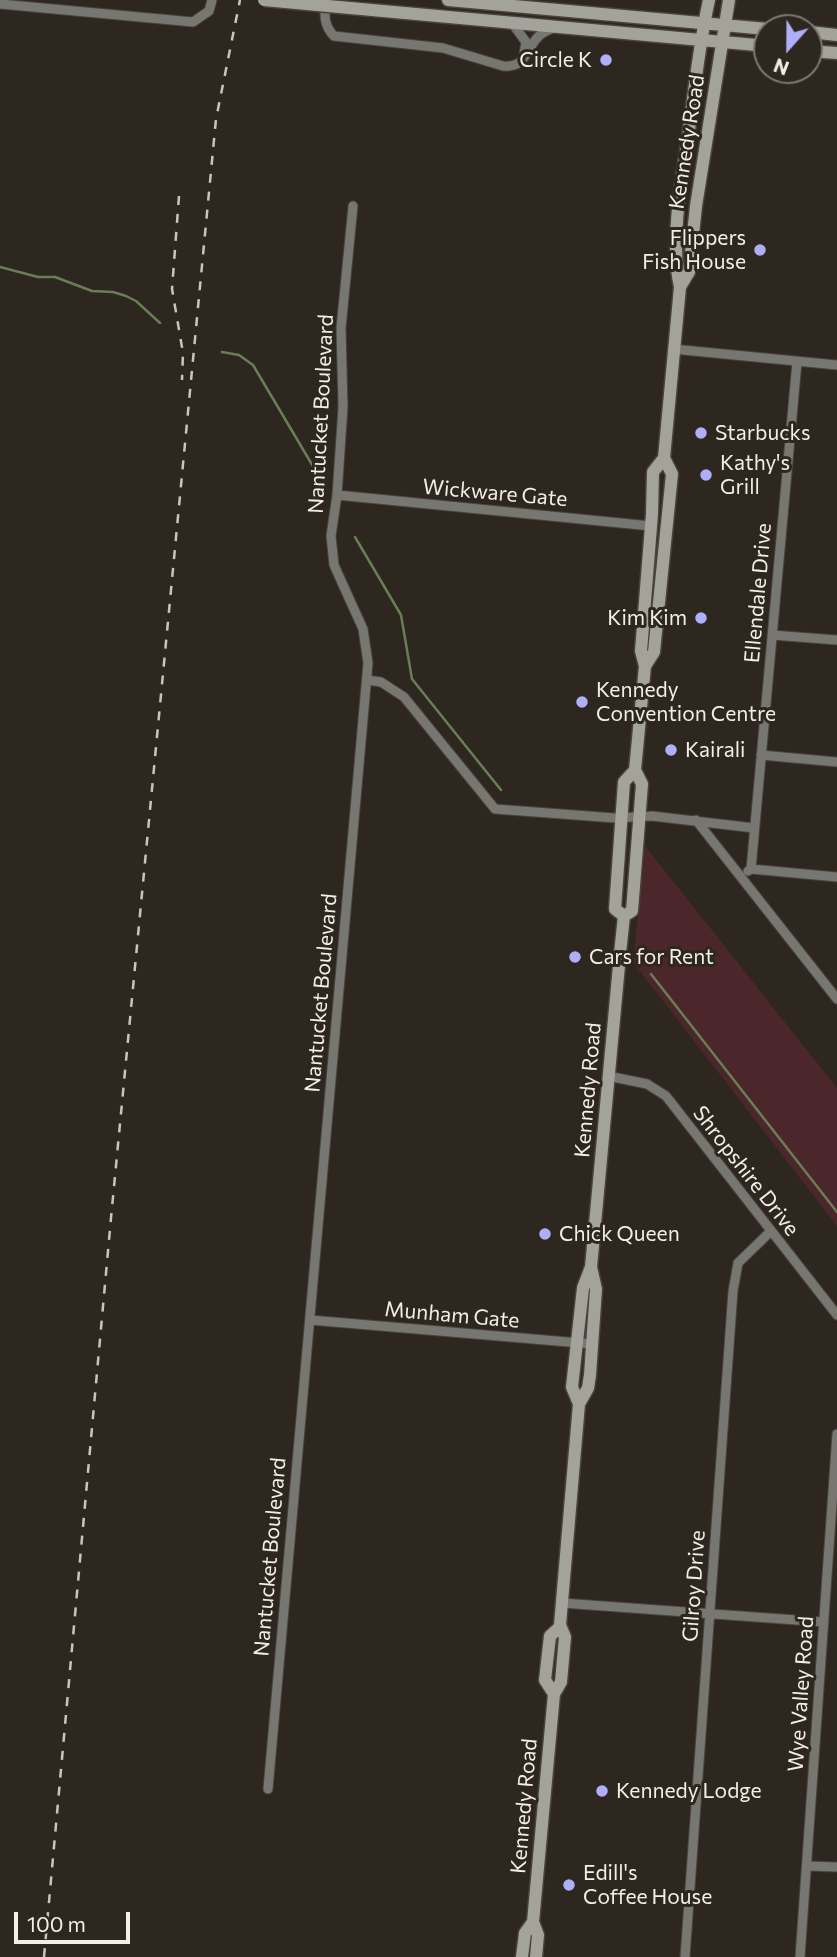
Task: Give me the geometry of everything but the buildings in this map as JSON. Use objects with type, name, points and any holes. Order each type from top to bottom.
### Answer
[{"type":"main road","points":[[264,0],[753,45]]},
{"type":"main road","points":[[448,0],[753,28]]},
{"type":"main road","name":"Kennedy Road","points":[[645,666],[654,652],[672,474],[664,458],[680,287],[675,267],[681,184],[692,95],[709,0]]},
{"type":"main road","points":[[731,0],[736,17],[745,28]]},
{"type":"main road","name":"Kennedy Road","points":[[680,287],[689,272],[696,206],[721,42],[731,0]]},
{"type":"main road","name":"Kennedy Road","points":[[624,916],[632,911],[640,816],[642,784],[635,771],[645,666],[641,652],[653,472],[664,458]]},
{"type":"main road","name":"Kennedy Road","points":[[624,916],[615,909],[621,817],[624,782],[635,771]]},
{"type":"main road","name":"Kennedy Road","points":[[579,1404],[572,1387],[583,1288],[591,1267],[624,916]]},
{"type":"main road","name":"Kennedy Road","points":[[536,1957],[538,1935],[533,1922],[554,1693],[561,1682],[565,1636],[560,1627],[579,1404],[588,1388],[592,1344],[596,1289],[591,1267]]},
{"type":"main road","name":"Kennedy Road","points":[[522,1957],[525,1933],[533,1922]]},
{"type":"street","points":[[0,4],[193,22],[209,11],[212,0]]},
{"type":"street","points":[[326,0],[324,14],[328,29],[341,39],[443,48],[503,66],[513,67],[522,62],[540,36],[557,26]]},
{"type":"street","points":[[505,0],[522,6]]},
{"type":"street","points":[[512,23],[526,42],[522,62]]},
{"type":"street","name":"Nantucket Boulevard","points":[[268,1789],[368,663],[366,638],[334,565],[331,536],[337,495],[343,407],[341,332],[353,206]]},
{"type":"street","points":[[673,349],[837,365]]},
{"type":"street","name":"Ellendale Drive","points":[[751,869],[797,362]]},
{"type":"street","name":"Wickware Gate","points":[[337,495],[651,526]]},
{"type":"street","points":[[772,635],[837,640]]},
{"type":"street","points":[[367,680],[381,682],[404,697],[495,809],[696,820],[754,828]]},
{"type":"street","points":[[761,755],[837,762]]},
{"type":"street","points":[[696,820],[837,999]]},
{"type":"street","points":[[742,877],[751,869],[837,877]]},
{"type":"street","name":"Shropshire Drive","points":[[608,1076],[647,1084],[666,1096],[837,1315]]},
{"type":"street","name":"Gilroy Drive","points":[[685,1957],[735,1278],[738,1263],[771,1231]]},
{"type":"street","name":"Munham Gate","points":[[310,1320],[592,1344]]},
{"type":"street","name":"Wye Valley Road","points":[[800,1957],[837,1434]]},
{"type":"street","points":[[562,1603],[824,1622]]},
{"type":"street","points":[[807,1866],[837,1867]]},
{"type":"shaded area","points":[[645,846],[837,1088],[837,1226],[633,962]]},
{"type":"waterway","points":[[0,267],[38,277],[55,277],[92,291],[126,296],[136,301],[160,323]]},
{"type":"waterway","points":[[222,352],[239,355],[253,365],[317,473]]},
{"type":"waterway","points":[[355,537],[401,615],[412,679],[501,790]]},
{"type":"waterway","points":[[651,974],[837,1212]]},
{"type":"railway","points":[[44,1957],[111,1218],[216,119],[240,0]]},
{"type":"railway","points":[[179,196],[172,289],[183,353],[182,380]]},
{"type":"place","name":"Circle K","points":[[606,60]]},
{"type":"place","name":"Flippers Fish House","points":[[760,250]]},
{"type":"place","name":"Starbucks","points":[[701,433]]},
{"type":"place","name":"Kathy's Grill","points":[[706,475]]},
{"type":"place","name":"Kim Kim","points":[[701,618]]},
{"type":"place","name":"Kennedy Convention Centre","points":[[582,702]]},
{"type":"place","name":"Kairali","points":[[671,750]]},
{"type":"place","name":"Cars for Rent","points":[[575,957]]},
{"type":"place","name":"Chick Queen","points":[[545,1234]]},
{"type":"place","name":"Kennedy Lodge","points":[[602,1791]]},
{"type":"place","name":"Edill's Coffee House","points":[[569,1885]]}]
